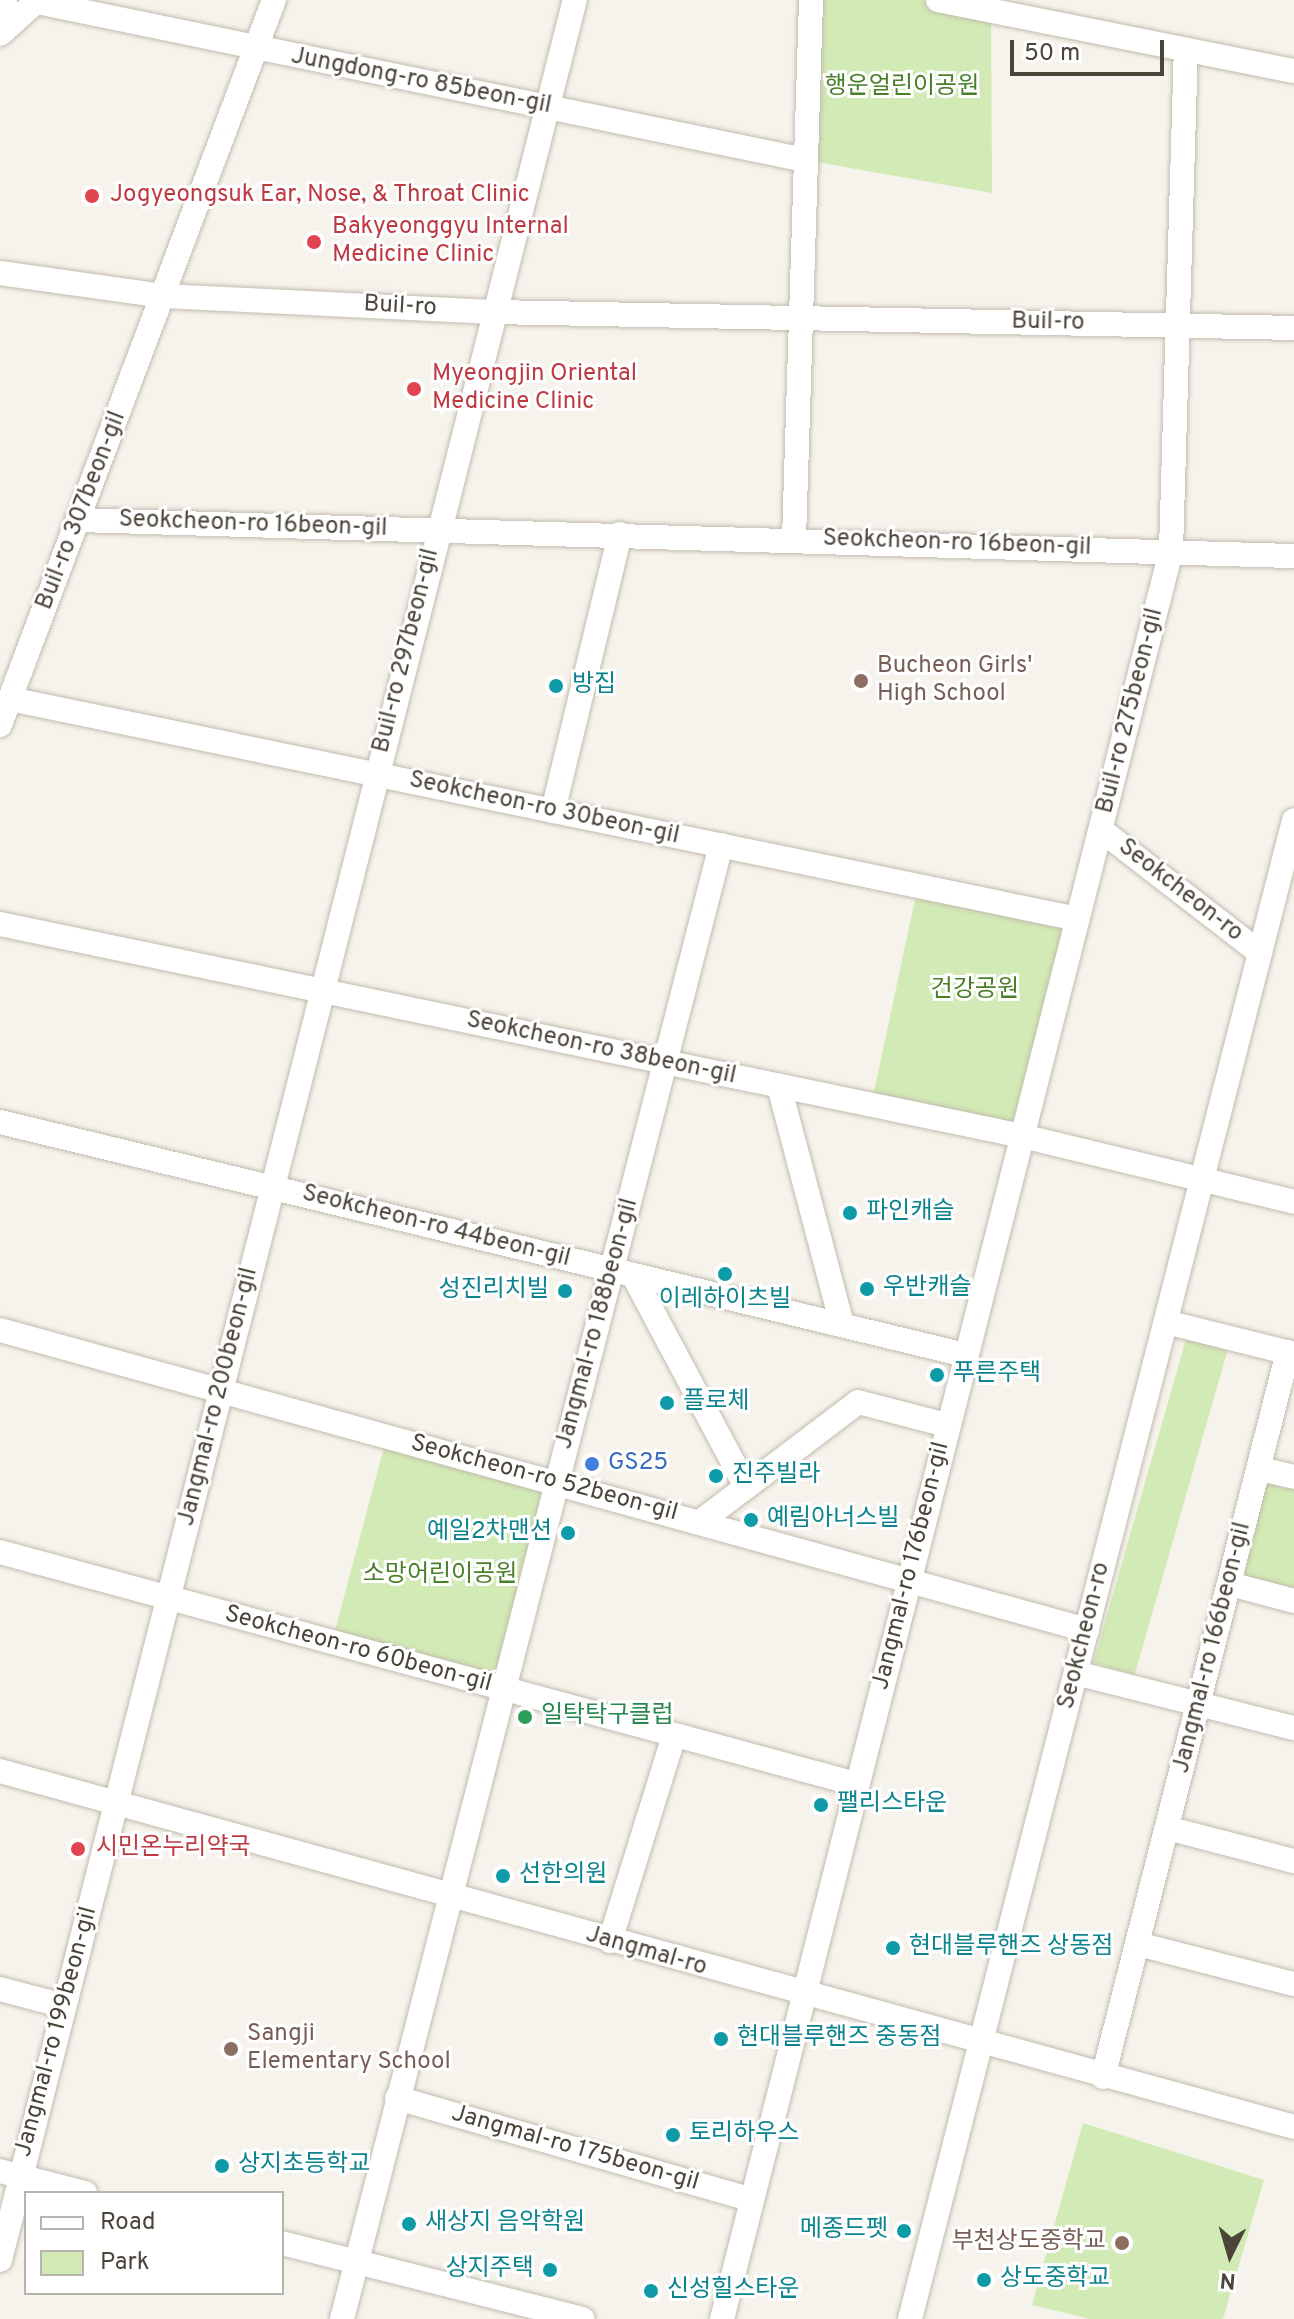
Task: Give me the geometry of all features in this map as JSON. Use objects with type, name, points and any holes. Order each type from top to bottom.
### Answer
[{"type":"street","points":[[0,14],[5,0]]},
{"type":"street","name":"Buil-ro 307beon-gil","points":[[0,725],[274,0]]},
{"type":"street","name":"Buil-ro 297beon-gil","points":[[322,991],[575,0]]},
{"type":"street","points":[[794,539],[811,0]]},
{"type":"street","points":[[938,0],[1186,54],[1294,71]]},
{"type":"street","points":[[0,34],[38,1]]},
{"type":"street","name":"Jungdong-ro 85beon-gil","points":[[38,1],[256,49],[805,160]]},
{"type":"street","name":"Buil-ro 275beon-gil","points":[[1022,1136],[1171,551],[1186,54]]},
{"type":"street","name":"Buil-ro","points":[[0,273],[164,296],[493,312],[1294,328]]},
{"type":"street","name":"Seokcheon-ro 16beon-gil","points":[[78,520],[1294,556]]},
{"type":"street","points":[[553,811],[620,534]]},
{"type":"street","name":"Seokcheon-ro 30beon-gil","points":[[10,699],[1078,919]]},
{"type":"street","name":"Seokcheon-ro","points":[[910,2319],[1260,953],[1289,860],[1294,820]]},
{"type":"street","name":"Seokcheon-ro","points":[[1101,830],[1260,953]]},
{"type":"street","name":"Jangmal-ro 188beon-gil","points":[[342,2319],[556,1482],[623,1272],[667,1062],[721,845]]},
{"type":"street","name":"Seokcheon-ro 38beon-gil","points":[[0,924],[1022,1136],[1294,1202]]},
{"type":"street","name":"Jangmal-ro 200beon-gil","points":[[117,1804],[322,991]]},
{"type":"street","points":[[779,1086],[842,1325]]},
{"type":"street","name":"Seokcheon-ro 44beon-gil","points":[[0,1122],[965,1355]]},
{"type":"street","name":"Jangmal-ro 176beon-gil","points":[[802,1995],[1022,1136]]},
{"type":"street","points":[[623,1272],[746,1487]]},
{"type":"street","points":[[1166,1322],[1291,1353]]},
{"type":"street","name":"Seokcheon-ro 52beon-gil","points":[[0,1330],[1087,1630]]},
{"type":"street","name":"Jangmal-ro 166beon-gil","points":[[1103,2077],[1291,1353]]},
{"type":"street","points":[[700,1522],[858,1402],[947,1425]]},
{"type":"street","points":[[1260,1469],[1294,1477]]},
{"type":"street","name":"Seokcheon-ro 60beon-gil","points":[[0,1552],[856,1784]]},
{"type":"street","points":[[1230,1584],[1294,1601]]},
{"type":"street","points":[[1076,1673],[1294,1728]]},
{"type":"street","points":[[610,1941],[674,1736]]},
{"type":"street","name":"Jangmal-ro","points":[[0,1771],[982,2045],[1294,2127]]},
{"type":"street","name":"Jangmal-ro 199beon-gil","points":[[0,2260],[10,2174],[64,2006],[117,1804]]},
{"type":"street","points":[[1167,1828],[1294,1861]]},
{"type":"street","points":[[1138,1944],[1294,1984]]},
{"type":"street","points":[[0,1989],[64,2006]]},
{"type":"street","points":[[722,2319],[802,1995]]},
{"type":"street","name":"Jangmal-ro 175beon-gil","points":[[397,2098],[752,2200]]},
{"type":"street","points":[[10,2174],[77,2191]]},
{"type":"street","points":[[284,2244],[583,2319]]},
{"type":"green space","name":"행운얼린이공원","points":[[811,0],[938,0],[991,11],[992,193],[805,160]]},
{"type":"green space","name":"건강공원","points":[[918,885],[1078,919],[1032,1139],[871,1105]]},
{"type":"green space","points":[[1187,1336],[1228,1348],[1135,1675],[1093,1663]]},
{"type":"green space","name":"소망어린이공원","points":[[387,1436],[556,1481],[501,1688],[332,1643]]},
{"type":"green space","points":[[1260,1469],[1294,1477],[1294,1601],[1230,1584]]},
{"type":"green space","points":[[1083,2123],[1264,2180],[1223,2319],[1090,2319],[1032,2305]]},
{"type":"place","name":"Jogyeongsuk Ear, Nose, & Throat Clinic","points":[[92,196]]},
{"type":"place","name":"Bakyeonggyu Internal Medicine Clinic","points":[[314,242]]},
{"type":"place","name":"Myeongjin Oriental Medicine Clinic","points":[[414,389]]},
{"type":"place","name":"Bucheon Girls' High School","points":[[861,681]]},
{"type":"place","name":"방집","points":[[556,686]]},
{"type":"place","name":"파인캐슬","points":[[850,1213]]},
{"type":"place","name":"이레하이츠빌","points":[[725,1274]]},
{"type":"place","name":"우반캐슬","points":[[867,1289]]},
{"type":"place","name":"성진리치빌","points":[[565,1291]]},
{"type":"place","name":"푸른주택","points":[[937,1375]]},
{"type":"place","name":"플로체","points":[[667,1403]]},
{"type":"place","name":"GS25","points":[[592,1464]]},
{"type":"place","name":"진주빌라","points":[[716,1476]]},
{"type":"place","name":"예림아너스빌","points":[[751,1520]]},
{"type":"place","name":"예일2차맨션","points":[[568,1533]]},
{"type":"place","name":"일탁탁구클럽","points":[[525,1717]]},
{"type":"place","name":"팰리스타운","points":[[821,1805]]},
{"type":"place","name":"시민온누리약국","points":[[78,1849]]},
{"type":"place","name":"선한의원","points":[[503,1876]]},
{"type":"place","name":"현대블루핸즈 상동점","points":[[893,1948]]},
{"type":"place","name":"현대블루핸즈 중동점","points":[[721,2039]]},
{"type":"place","name":"Sangji Elementary School","points":[[231,2049]]},
{"type":"place","name":"토리하우스","points":[[673,2135]]},
{"type":"place","name":"상지초등학교","points":[[222,2166]]},
{"type":"place","name":"새상지 음악학원","points":[[409,2224]]},
{"type":"place","name":"메종드펫","points":[[904,2231]]},
{"type":"place","name":"부천상도중학교","points":[[1122,2243]]},
{"type":"place","name":"상지주택","points":[[550,2270]]},
{"type":"place","name":"상도중학교","points":[[984,2280]]},
{"type":"place","name":"신성힐스타운","points":[[651,2291]]}]
